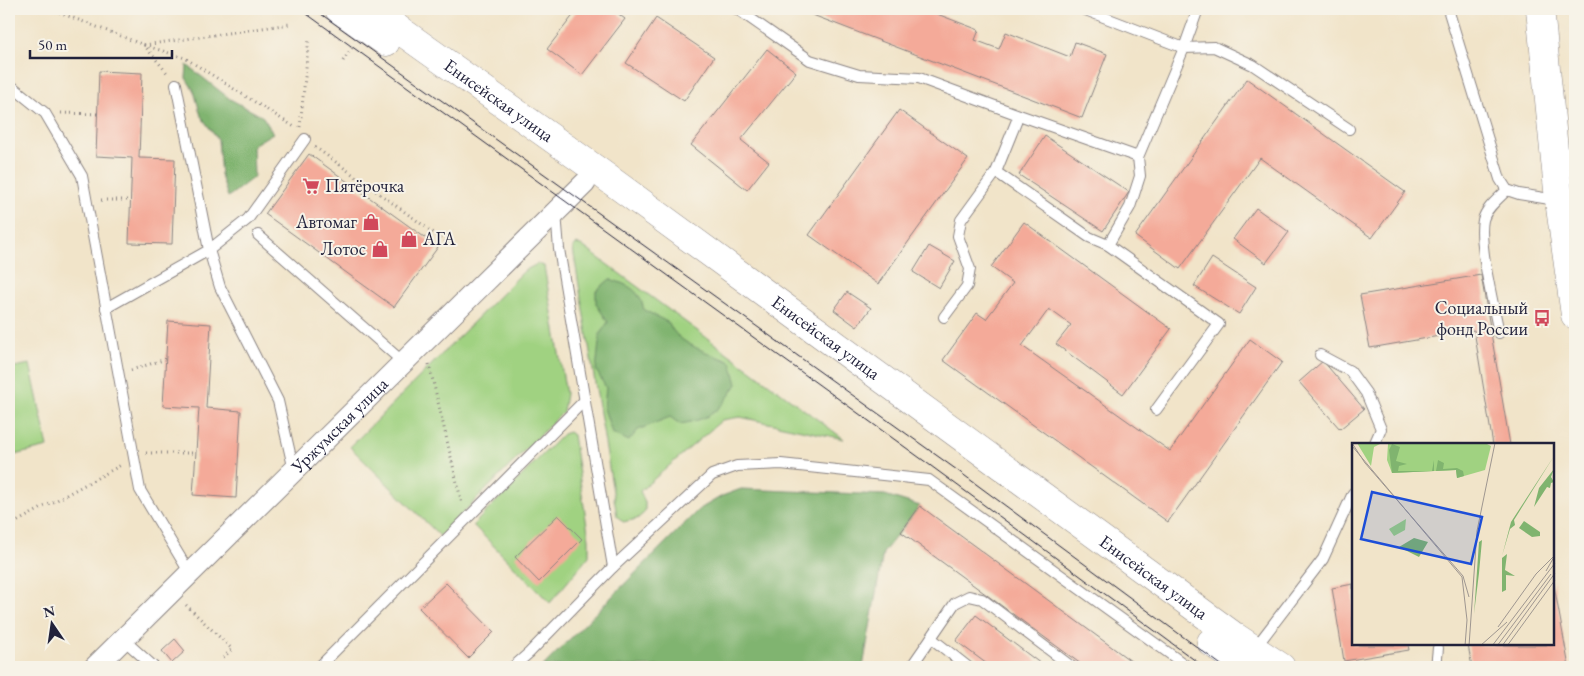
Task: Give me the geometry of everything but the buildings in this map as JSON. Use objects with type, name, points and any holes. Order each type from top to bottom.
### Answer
[{"type":"main road","name":"Енисейская улица","points":[[339,9],[586,183],[1250,658],[1281,667]]},
{"type":"main road","name":"Енисейская улица","points":[[370,9],[606,177],[1250,658]]},
{"type":"main road","points":[[1540,9],[1559,200],[1575,315]]},
{"type":"street","name":"Уржумская улица","points":[[94,667],[586,183]]},
{"type":"lane","points":[[737,9],[810,60],[859,75],[918,78],[1138,156]]},
{"type":"lane","points":[[1083,9],[1184,48],[1214,47],[1253,65],[1349,128]]},
{"type":"lane","points":[[1108,245],[1130,207],[1140,176],[1138,156],[1184,48],[1198,9]]},
{"type":"lane","points":[[1448,9],[1500,179],[1507,190],[1519,194],[1559,200]]},
{"type":"lane","points":[[9,84],[45,113],[82,176],[140,490],[189,572]]},
{"type":"lane","points":[[176,84],[209,250],[220,287],[278,401],[292,462]]},
{"type":"lane","points":[[944,317],[967,286],[969,278],[970,269],[958,236],[962,220],[996,172],[1019,115]]},
{"type":"lane","points":[[106,308],[209,250],[248,218],[305,139]]},
{"type":"lane","points":[[996,172],[1089,237],[1108,245],[1219,324],[1156,410]]},
{"type":"lane","points":[[1499,333],[1484,249],[1483,220],[1492,205],[1507,190]]},
{"type":"lane","points":[[556,212],[559,249],[613,567]]},
{"type":"lane","points":[[258,235],[403,362]]},
{"type":"lane","points":[[1320,355],[1350,371],[1366,393],[1381,430],[1376,443]]},
{"type":"lane","points":[[319,667],[585,400]]},
{"type":"lane","points":[[513,667],[529,654],[613,567],[712,475],[737,466],[789,465],[929,480],[1188,667]]},
{"type":"lane","points":[[1250,658],[1323,559],[1352,495]]},
{"type":"lane","points":[[911,667],[955,603],[969,596],[982,600],[1072,667]]},
{"type":"lane","points":[[931,638],[968,667]]},
{"type":"lane","points":[[123,639],[154,667]]},
{"type":"lane","points":[[1436,667],[1438,648]]},
{"type":"path","points":[[50,9],[144,45],[185,58],[300,131],[309,38]]},
{"type":"path","points":[[144,45],[290,24]]},
{"type":"path","points":[[144,45],[176,84]]},
{"type":"path","points":[[45,113],[97,114]]},
{"type":"path","points":[[305,139],[446,241]]},
{"type":"path","points":[[87,200],[130,200]]},
{"type":"path","points":[[118,373],[166,359]]},
{"type":"path","points":[[428,361],[464,512]]},
{"type":"path","points":[[9,526],[134,455],[196,453]]},
{"type":"path","points":[[186,604],[232,649],[223,658]]},
{"type":"green space","points":[[187,65],[230,99],[263,117],[273,133],[253,145],[254,177],[228,197],[221,176],[218,140],[201,116],[194,91],[186,78]]},
{"type":"green space","points":[[575,244],[581,245],[844,439],[740,417],[722,420],[640,491],[645,502],[645,512],[637,519],[623,522],[617,516],[573,249]]},
{"type":"green space","points":[[537,264],[544,266],[566,394],[563,412],[440,536],[350,447],[524,271]]},
{"type":"green space","points":[[610,279],[633,289],[639,297],[644,310],[669,323],[673,331],[687,343],[731,362],[737,384],[725,401],[714,412],[700,419],[680,424],[670,417],[638,430],[629,441],[612,433],[604,408],[606,388],[596,370],[600,334],[608,322],[596,304],[596,291]]},
{"type":"green space","points":[[30,364],[48,447],[10,456],[9,368]]},
{"type":"green space","points":[[569,432],[573,435],[589,539],[589,556],[550,603],[473,525],[563,434]]},
{"type":"green space","points":[[741,489],[885,495],[920,506],[883,553],[863,667],[543,666],[698,510],[722,496]]},
{"type":"tram line","points":[[300,9],[927,463],[1204,667]]},
{"type":"tram line","points":[[314,9],[957,470],[1224,667]]},
{"type":"place","name":"Пятёрочка","points":[[311,186]]},
{"type":"place","name":"Автомаг","points":[[371,222]]},
{"type":"place","name":"АГА","points":[[409,239]]},
{"type":"place","name":"Лотос","points":[[380,249]]},
{"type":"place","name":"Социальный фонд России","points":[[1542,318]]}]
